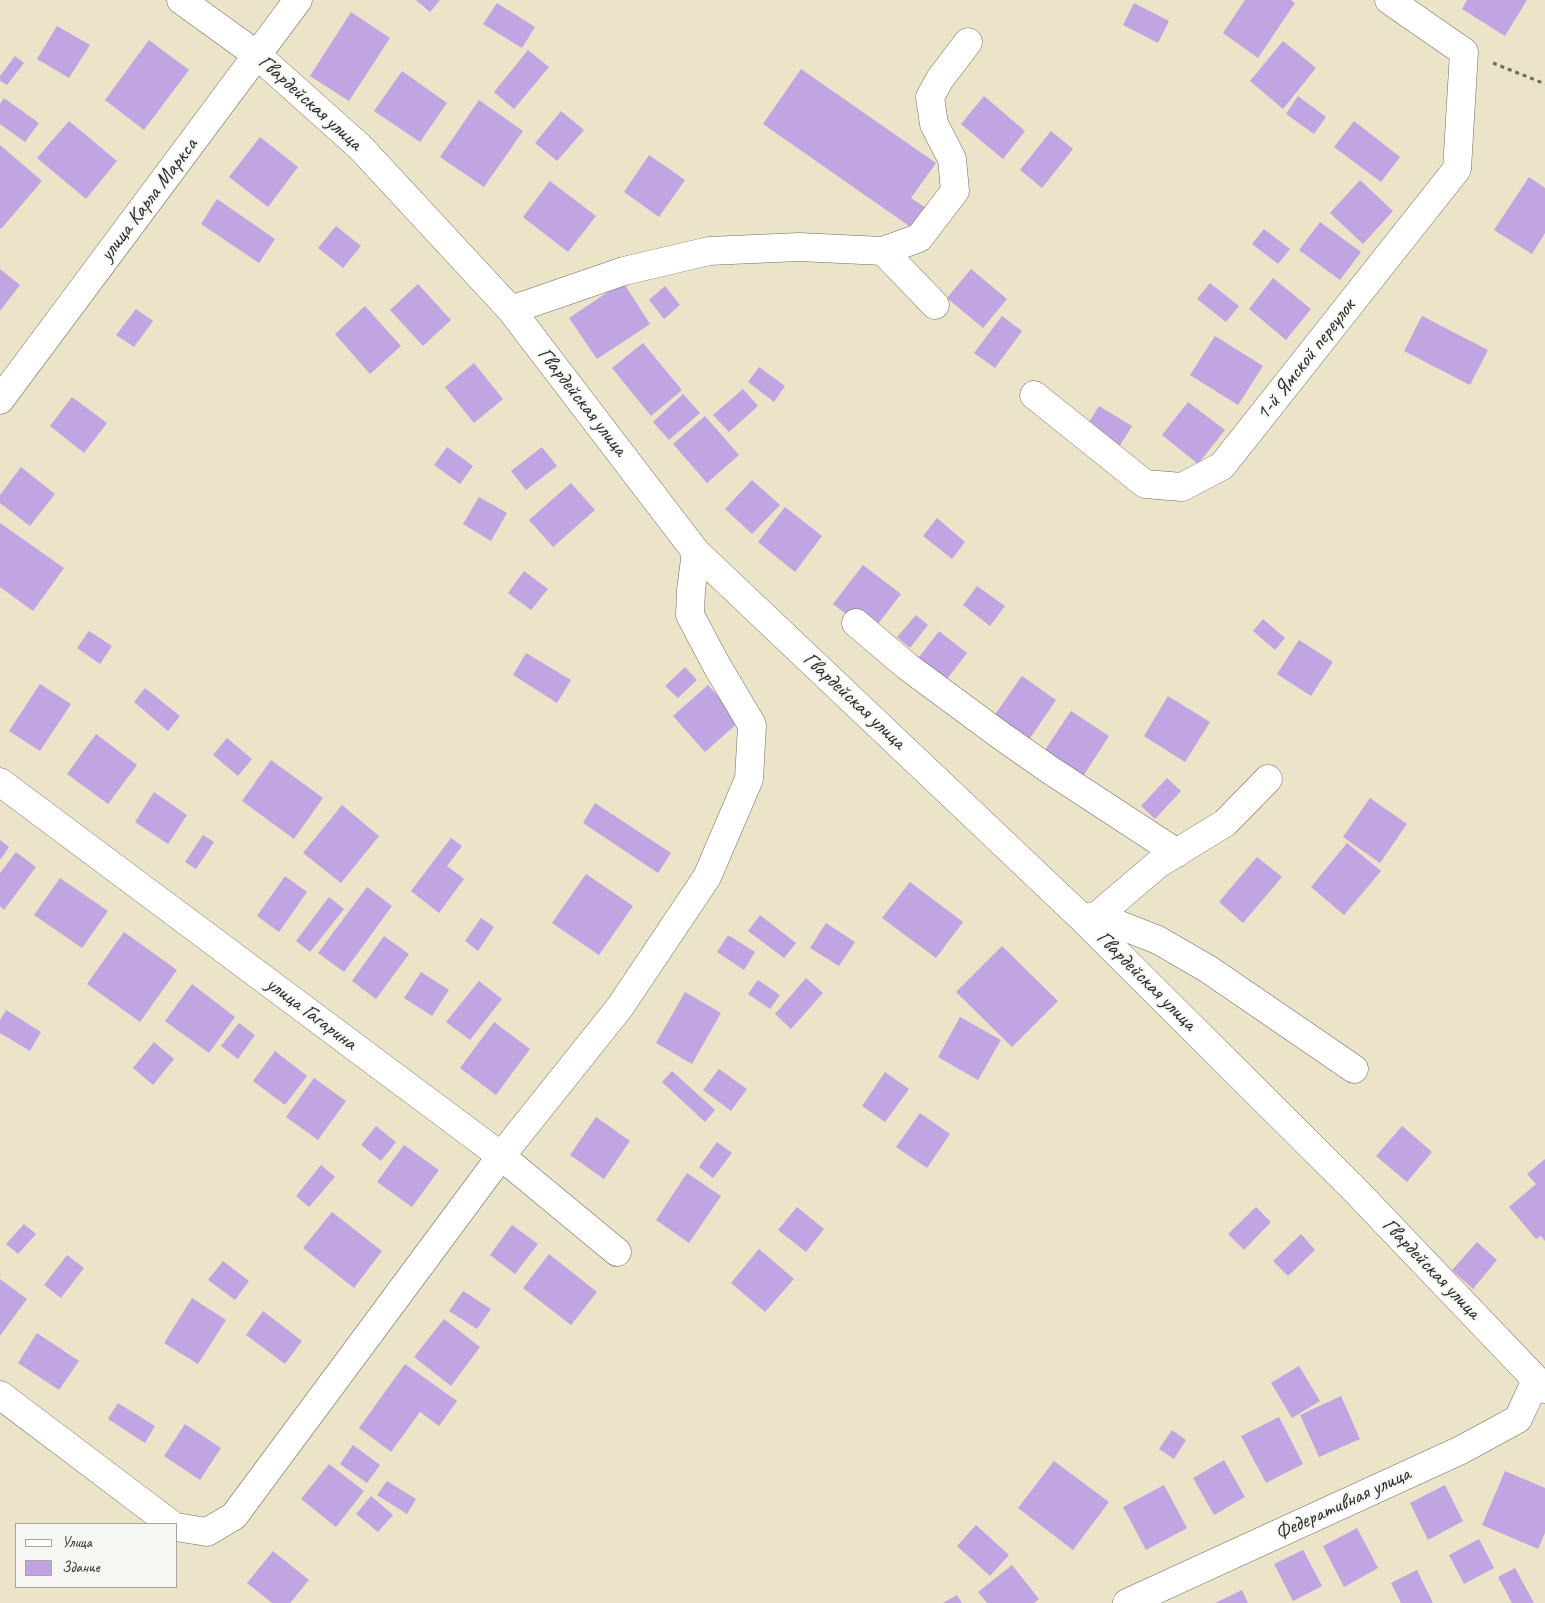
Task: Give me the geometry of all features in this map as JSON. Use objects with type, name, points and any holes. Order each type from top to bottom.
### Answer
[{"type":"street","name":"Гвардейская улица","points":[[181,0],[257,55],[360,147],[511,310],[696,552],[1089,916],[1541,1384]]},
{"type":"street","name":"улица Карла Маркса","points":[[0,400],[298,0]]},
{"type":"street","points":[[1388,0],[1464,52]]},
{"type":"street","points":[[511,310],[624,271],[709,251],[799,247],[883,251],[919,238],[955,191],[952,159],[934,124],[930,98],[940,79],[968,42]]},
{"type":"street","name":"1-й Ямской переулок","points":[[1034,395],[1145,484],[1182,487],[1222,466],[1457,169],[1464,52]]},
{"type":"street","points":[[883,251],[935,305]]},
{"type":"street","points":[[178,1527],[207,1532],[234,1516],[501,1156],[620,1007],[707,877],[749,779],[752,725],[717,666],[690,615],[696,552]]},
{"type":"street","points":[[856,623],[908,667],[1000,735],[1050,770],[1177,852]]},
{"type":"street","points":[[1089,916],[1158,864],[1225,823],[1268,779]]},
{"type":"street","name":"улица Гагарина","points":[[0,782],[501,1156],[617,1252]]},
{"type":"street","points":[[1089,916],[1158,940],[1208,969],[1354,1069]]},
{"type":"street","name":"Федеративная улица","points":[[1127,1603],[1461,1450],[1518,1419],[1541,1384]]},
{"type":"street","points":[[0,1395],[170,1523]]},
{"type":"path","points":[[1464,52],[1545,84]]},
{"type":"building","points":[[416,0],[440,0],[430,12]]},
{"type":"building","points":[[1245,0],[1291,0],[1295,3],[1258,58],[1223,33]]},
{"type":"building","points":[[1467,0],[1527,0],[1505,36],[1462,9]]},
{"type":"building","points":[[497,3],[535,27],[522,48],[483,24]]},
{"type":"building","points":[[1134,3],[1169,21],[1158,43],[1123,25]]},
{"type":"building","points":[[351,12],[390,38],[349,101],[310,76]]},
{"type":"building","points":[[57,26],[90,45],[69,78],[37,59]]},
{"type":"building","points":[[149,40],[189,70],[144,130],[105,100]]},
{"type":"building","points":[[1283,41],[1316,68],[1283,109],[1250,81]]},
{"type":"building","points":[[528,50],[549,67],[514,109],[494,92]]},
{"type":"building","points":[[15,56],[24,63],[7,85],[0,81],[0,76]]},
{"type":"building","points":[[801,69],[936,163],[911,198],[926,208],[912,228],[763,124]]},
{"type":"building","points":[[402,71],[447,103],[420,142],[374,111]]},
{"type":"building","points":[[984,96],[1025,131],[1003,159],[961,124]]},
{"type":"building","points":[[1298,96],[1326,117],[1314,134],[1286,114]]},
{"type":"building","points":[[4,98],[39,123],[25,142],[0,124],[0,104]]},
{"type":"building","points":[[479,100],[523,131],[484,187],[440,157]]},
{"type":"building","points":[[561,111],[584,130],[557,161],[535,143]]},
{"type":"building","points":[[69,121],[117,161],[86,199],[37,158]]},
{"type":"building","points":[[1354,121],[1400,157],[1381,182],[1334,147]]},
{"type":"building","points":[[1051,131],[1073,149],[1042,188],[1020,170]]},
{"type":"building","points":[[260,137],[298,167],[268,207],[229,177]]},
{"type":"building","points":[[0,145],[42,181],[1,229],[0,228]]},
{"type":"building","points":[[649,155],[685,180],[659,217],[624,192]]},
{"type":"building","points":[[1529,177],[1545,188],[1545,233],[1532,254],[1494,230]]},
{"type":"building","points":[[1360,180],[1393,211],[1363,244],[1330,213]]},
{"type":"building","points":[[550,181],[596,216],[568,252],[523,217]]},
{"type":"building","points":[[217,199],[275,239],[259,263],[201,224]]},
{"type":"building","points":[[1320,222],[1361,252],[1340,280],[1299,250]]},
{"type":"building","points":[[336,226],[361,246],[343,268],[318,248]]},
{"type":"building","points":[[1264,229],[1290,249],[1278,264],[1252,244]]},
{"type":"building","points":[[0,269],[20,285],[0,311]]},
{"type":"building","points":[[971,269],[1007,299],[983,328],[947,298]]},
{"type":"building","points":[[1273,278],[1311,309],[1286,340],[1249,309]]},
{"type":"building","points":[[623,282],[650,324],[597,359],[569,318]]},
{"type":"building","points":[[1210,283],[1239,306],[1226,322],[1197,299]]},
{"type":"building","points":[[418,284],[451,320],[423,346],[390,310]]},
{"type":"building","points":[[665,286],[680,305],[664,319],[649,300]]},
{"type":"building","points":[[365,306],[401,346],[370,374],[335,334]]},
{"type":"building","points":[[136,309],[153,321],[134,347],[116,335]]},
{"type":"building","points":[[1002,316],[1022,331],[995,368],[974,353]]},
{"type":"building","points":[[1422,316],[1488,350],[1470,385],[1404,351]]},
{"type":"building","points":[[1215,336],[1263,366],[1238,405],[1190,375]]},
{"type":"building","points":[[643,343],[682,390],[651,416],[612,368]]},
{"type":"building","points":[[474,363],[503,399],[474,423],[445,387]]},
{"type":"building","points":[[759,367],[785,386],[774,402],[748,382]]},
{"type":"building","points":[[743,389],[758,406],[729,432],[713,415]]},
{"type":"building","points":[[683,394],[700,413],[669,440],[653,422]]},
{"type":"building","points":[[72,397],[107,423],[84,453],[50,426]]},
{"type":"building","points":[[1188,402],[1225,430],[1198,464],[1162,435]]},
{"type":"building","points":[[1099,406],[1132,426],[1119,447],[1086,427]]},
{"type":"building","points":[[705,416],[739,455],[707,483],[673,444]]},
{"type":"building","points":[[447,447],[473,466],[460,484],[434,465]]},
{"type":"building","points":[[542,447],[557,466],[526,490],[511,471]]},
{"type":"building","points":[[21,467],[55,494],[30,526],[0,503],[0,495]]},
{"type":"building","points":[[752,480],[780,505],[752,534],[725,509]]},
{"type":"building","points":[[571,483],[595,510],[553,547],[529,520]]},
{"type":"building","points":[[479,497],[507,513],[491,541],[463,524]]},
{"type":"building","points":[[785,507],[822,536],[795,572],[758,542]]},
{"type":"building","points":[[937,518],[965,542],[952,559],[923,536]]},
{"type":"building","points":[[0,523],[64,568],[33,611],[0,587]]},
{"type":"building","points":[[863,565],[901,594],[871,633],[833,604]]},
{"type":"building","points":[[524,571],[548,589],[531,610],[508,593]]},
{"type":"building","points":[[977,586],[1005,606],[990,626],[963,605]]},
{"type":"building","points":[[916,615],[928,625],[910,648],[897,637]]},
{"type":"building","points":[[1263,619],[1285,638],[1275,650],[1253,631]]},
{"type":"building","points":[[89,631],[112,646],[100,664],[77,648]]},
{"type":"building","points":[[939,631],[967,653],[941,687],[913,665]]},
{"type":"building","points":[[1299,640],[1333,662],[1311,696],[1277,674]]},
{"type":"building","points":[[526,653],[571,680],[557,703],[513,675]]},
{"type":"building","points":[[685,667],[697,680],[678,698],[665,686]]},
{"type":"building","points":[[1022,676],[1056,700],[1024,747],[989,723]]},
{"type":"building","points":[[40,684],[71,704],[40,751],[9,731]]},
{"type":"building","points":[[708,685],[740,721],[705,752],[673,716]]},
{"type":"building","points":[[145,688],[180,716],[168,731],[134,702]]},
{"type":"building","points":[[1168,696],[1210,722],[1185,762],[1144,736]]},
{"type":"building","points":[[1071,711],[1109,736],[1078,784],[1039,759]]},
{"type":"building","points":[[96,734],[137,765],[108,804],[67,774]]},
{"type":"building","points":[[227,738],[252,759],[238,776],[213,755]]},
{"type":"building","points":[[271,760],[323,798],[294,839],[242,801]]},
{"type":"building","points":[[1167,778],[1181,791],[1155,819],[1141,806]]},
{"type":"building","points":[[154,792],[187,815],[168,844],[135,822]]},
{"type":"building","points":[[1370,798],[1407,824],[1380,863],[1343,837]]},
{"type":"building","points":[[595,803],[671,853],[658,873],[583,823]]},
{"type":"building","points":[[342,805],[379,836],[341,883],[303,853]]},
{"type":"building","points":[[203,835],[214,842],[196,869],[185,862]]},
{"type":"building","points":[[451,838],[462,846],[447,866],[464,879],[439,913],[411,891]]},
{"type":"building","points":[[0,840],[9,847],[0,860]]},
{"type":"building","points":[[1347,843],[1381,871],[1344,915],[1311,887]]},
{"type":"building","points":[[16,852],[36,867],[4,910],[0,906],[0,873]]},
{"type":"building","points":[[1257,857],[1282,877],[1243,923],[1219,902]]},
{"type":"building","points":[[586,874],[633,906],[599,955],[552,923]]},
{"type":"building","points":[[285,876],[307,892],[279,932],[257,916]]},
{"type":"building","points":[[60,878],[108,911],[82,948],[34,915]]},
{"type":"building","points":[[910,882],[963,922],[936,958],[882,918]]},
{"type":"building","points":[[367,887],[392,906],[344,972],[318,953]]},
{"type":"building","points":[[329,897],[344,909],[310,952],[296,941]]},
{"type":"building","points":[[760,915],[796,943],[784,958],[748,931]]},
{"type":"building","points":[[481,918],[494,927],[478,951],[465,941]]},
{"type":"building","points":[[826,923],[855,942],[839,966],[810,948]]},
{"type":"building","points":[[124,932],[177,970],[140,1022],[87,984]]},
{"type":"building","points":[[728,935],[755,952],[744,970],[717,952]]},
{"type":"building","points":[[384,936],[409,954],[376,999],[352,981]]},
{"type":"building","points":[[1002,946],[1058,1001],[1012,1047],[956,992]]},
{"type":"building","points":[[421,972],[449,990],[432,1016],[404,998]]},
{"type":"building","points":[[806,978],[823,993],[791,1029],[775,1014]]},
{"type":"building","points":[[758,980],[780,995],[770,1009],[748,994]]},
{"type":"building","points":[[479,981],[502,999],[470,1040],[446,1022]]},
{"type":"building","points":[[192,984],[235,1017],[209,1053],[165,1021]]},
{"type":"building","points":[[685,992],[721,1013],[692,1064],[656,1043]]},
{"type":"building","points":[[6,1010],[41,1032],[30,1051],[0,1033],[0,1020]]},
{"type":"building","points":[[960,1017],[1001,1040],[978,1080],[938,1057]]},
{"type":"building","points":[[494,1022],[530,1049],[496,1095],[460,1068]]},
{"type":"building","points":[[239,1023],[255,1035],[238,1059],[221,1046]]},
{"type":"building","points":[[154,1042],[174,1059],[153,1085],[133,1068]]},
{"type":"building","points":[[275,1051],[307,1076],[285,1105],[253,1081]]},
{"type":"building","points":[[719,1069],[747,1089],[731,1111],[703,1090]]},
{"type":"building","points":[[672,1071],[715,1110],[705,1122],[662,1082]]},
{"type":"building","points":[[885,1072],[909,1089],[885,1122],[862,1106]]},
{"type":"building","points":[[314,1078],[346,1101],[318,1140],[286,1117]]},
{"type":"building","points":[[920,1113],[950,1134],[927,1168],[896,1147]]},
{"type":"building","points":[[596,1117],[630,1141],[604,1179],[570,1155]]},
{"type":"building","points":[[376,1126],[396,1142],[381,1161],[361,1145]]},
{"type":"building","points":[[1402,1126],[1432,1152],[1407,1182],[1376,1156]]},
{"type":"building","points":[[717,1142],[732,1153],[713,1178],[699,1167]]},
{"type":"building","points":[[404,1145],[439,1170],[412,1207],[377,1182]]},
{"type":"building","points":[[1545,1159],[1545,1241],[1541,1236],[1536,1239],[1509,1207],[1536,1184],[1527,1174]]},
{"type":"building","points":[[321,1165],[335,1177],[309,1207],[296,1196]]},
{"type":"building","points":[[687,1173],[721,1196],[689,1243],[656,1220]]},
{"type":"building","points":[[797,1207],[824,1229],[806,1252],[778,1230]]},
{"type":"building","points":[[1256,1207],[1271,1222],[1244,1250],[1228,1234]]},
{"type":"building","points":[[332,1212],[382,1251],[354,1288],[303,1248]]},
{"type":"building","points":[[24,1224],[36,1234],[18,1254],[6,1244]]},
{"type":"building","points":[[512,1225],[538,1244],[515,1274],[490,1255]]},
{"type":"building","points":[[1301,1234],[1315,1250],[1288,1276],[1273,1261]]},
{"type":"building","points":[[1477,1242],[1497,1260],[1473,1289],[1452,1270]]},
{"type":"building","points":[[759,1249],[794,1279],[765,1312],[731,1283]]},
{"type":"building","points":[[549,1254],[597,1292],[571,1325],[523,1288]]},
{"type":"building","points":[[67,1255],[84,1268],[61,1298],[44,1285]]},
{"type":"building","points":[[223,1261],[249,1281],[235,1300],[208,1280]]},
{"type":"building","points":[[0,1279],[27,1299],[0,1336]]},
{"type":"building","points":[[463,1291],[491,1309],[477,1329],[449,1311]]},
{"type":"building","points":[[192,1298],[226,1320],[198,1364],[164,1343]]},
{"type":"building","points":[[263,1311],[302,1341],[285,1364],[246,1335]]},
{"type":"building","points":[[444,1319],[480,1347],[451,1386],[414,1357]]},
{"type":"building","points":[[37,1333],[79,1361],[59,1390],[18,1363]]},
{"type":"building","points":[[405,1364],[457,1401],[439,1426],[420,1412],[391,1452],[359,1428]]},
{"type":"building","points":[[1299,1366],[1320,1401],[1292,1418],[1271,1383]]},
{"type":"building","points":[[1341,1396],[1360,1439],[1319,1457],[1300,1415]]},
{"type":"building","points":[[118,1403],[155,1426],[145,1443],[108,1419]]},
{"type":"building","points":[[1279,1417],[1303,1464],[1266,1483],[1241,1436]]},
{"type":"building","points":[[185,1424],[221,1448],[200,1480],[164,1456]]},
{"type":"building","points":[[1172,1430],[1186,1440],[1174,1459],[1159,1449]]},
{"type":"building","points":[[353,1445],[380,1465],[367,1483],[340,1464]]},
{"type":"building","points":[[1224,1460],[1245,1497],[1214,1515],[1193,1478]]},
{"type":"building","points":[[1054,1461],[1109,1502],[1073,1550],[1018,1508]]},
{"type":"building","points":[[329,1464],[364,1491],[336,1527],[301,1499]]},
{"type":"building","points":[[1505,1471],[1545,1488],[1545,1533],[1538,1549],[1482,1525]]},
{"type":"building","points":[[387,1481],[416,1499],[407,1514],[377,1495]]},
{"type":"building","points":[[1164,1485],[1187,1528],[1146,1550],[1123,1507]]},
{"type":"building","points":[[1445,1485],[1463,1521],[1428,1540],[1410,1503]]},
{"type":"building","points":[[371,1496],[393,1515],[378,1532],[356,1514]]},
{"type":"building","points":[[976,1525],[1009,1555],[990,1576],[957,1546]]},
{"type":"building","points":[[1357,1528],[1378,1568],[1344,1587],[1323,1546]]},
{"type":"building","points":[[1479,1539],[1494,1568],[1464,1584],[1449,1555]]},
{"type":"building","points":[[1303,1550],[1322,1586],[1293,1601],[1274,1564]]},
{"type":"building","points":[[273,1551],[309,1580],[290,1603],[272,1603],[247,1583]]},
{"type":"building","points":[[1012,1565],[1039,1599],[1034,1603],[987,1603],[978,1592]]},
{"type":"building","points":[[1515,1568],[1534,1603],[1512,1603],[1498,1577]]},
{"type":"building","points":[[1417,1570],[1433,1603],[1401,1603],[1391,1583]]},
{"type":"building","points":[[1242,1590],[1248,1603],[1215,1603]]},
{"type":"building","points":[[957,1595],[962,1603],[943,1603]]}]
